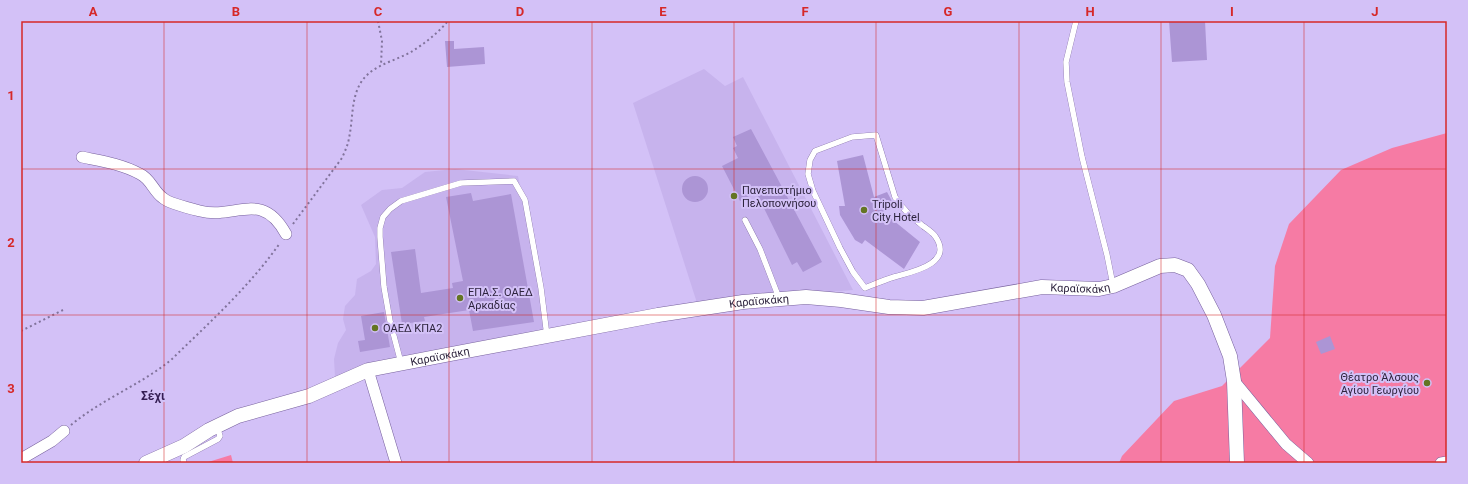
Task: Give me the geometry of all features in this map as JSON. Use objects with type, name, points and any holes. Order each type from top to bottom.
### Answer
[{"type":"street","points":[[82,157],[118,164],[140,173],[147,178],[163,199],[199,211],[212,214],[244,208],[256,208],[266,211],[281,224],[286,234]]},
{"type":"street","name":"Καραϊσκάκη","points":[[146,463],[184,446],[217,426],[238,416],[309,396],[368,370],[703,308],[779,299],[806,298],[841,300],[889,307],[923,308],[1042,287],[1056,286],[1087,289],[1113,286],[1160,266],[1175,265],[1188,270],[1198,284],[1214,315],[1230,356],[1234,381],[1237,463]]},
{"type":"street","points":[[368,370],[396,463]]},
{"type":"street","points":[[1234,381],[1286,444],[1308,463]]},
{"type":"street","points":[[21,459],[52,441],[64,431]]},
{"type":"street","points":[[1441,463],[1447,462]]},
{"type":"lane","points":[[1076,21],[1066,62],[1067,82],[1082,157],[1107,255],[1113,286]]},
{"type":"lane","points":[[876,135],[895,197],[907,212],[935,235],[939,245],[939,253],[928,266],[884,280],[865,288],[853,272],[840,248],[813,191],[808,174],[810,160],[816,151],[852,137],[876,135]]},
{"type":"lane","points":[[401,364],[390,322],[384,287],[380,237],[380,228],[383,217],[390,208],[400,200],[461,182],[514,181],[525,200],[547,336]]},
{"type":"lane","points":[[745,220],[760,249],[779,299]]},
{"type":"lane","points":[[861,303],[865,288]]},
{"type":"lane","points":[[184,463],[184,457],[218,439],[220,436],[217,426]]},
{"type":"path","points":[[378,21],[382,42],[381,65]]},
{"type":"path","points":[[64,431],[96,406],[157,371],[172,359],[242,291],[286,234],[302,209],[342,158],[349,139],[353,109],[360,85],[366,76],[381,65],[411,52],[426,42],[448,21]]},
{"type":"path","points":[[21,331],[63,310]]},
{"type":"shaded area","name":"Πανεπιστήμιο Πελοποννήσου","points":[[704,69],[725,86],[743,77],[853,290],[697,303],[633,103]]},
{"type":"shaded area","points":[[1447,133],[1447,463],[1119,463],[1122,456],[1174,401],[1222,386],[1270,338],[1275,266],[1289,224],[1341,170],[1392,148]]},
{"type":"shaded area","points":[[455,169],[518,176],[548,328],[374,361],[335,377],[334,359],[338,343],[346,330],[343,319],[345,306],[355,295],[357,279],[371,271],[376,264],[375,237],[361,205],[382,190],[402,188],[425,172]]},
{"type":"shaded area","points":[[231,455],[233,463],[205,463]]},
{"type":"building","points":[[1169,21],[1205,21],[1207,60],[1172,62]]},
{"type":"building","points":[[445,41],[454,41],[454,49],[484,47],[485,64],[447,67]]},
{"type":"building","points":[[751,129],[822,262],[803,272],[797,262],[792,265],[756,192],[740,201],[722,166],[738,158],[733,148],[737,146],[733,137]]},
{"type":"building","name":"Tripoli City Hotel","points":[[863,155],[874,197],[887,192],[895,207],[883,212],[920,242],[904,269],[865,240],[862,244],[855,240],[840,215],[839,206],[845,206],[837,161]]},
{"type":"building","points":[[695,176],[705,179],[708,189],[705,199],[695,202],[685,199],[682,189],[685,179]]},
{"type":"building","points":[[471,193],[473,201],[511,194],[534,322],[473,331],[469,310],[424,317],[425,321],[402,324],[391,252],[415,249],[421,293],[453,288],[452,283],[463,281],[446,197]]},
{"type":"building","name":"ΟΑΕΔ ΚΠΑ2","points":[[384,312],[390,347],[360,352],[358,341],[365,340],[361,316]]},
{"type":"building","points":[[1330,336],[1335,349],[1321,354],[1316,342]]},
{"type":"place","name":"Πανεπιστήμιο Πελοποννήσου","points":[[734,196]]},
{"type":"place","name":"Tripoli City Hotel","points":[[864,210]]},
{"type":"place","name":"ΕΠΑ.Σ. ΟΑΕΔ Αρκαδίας","points":[[460,298]]},
{"type":"place","name":"ΟΑΕΔ ΚΠΑ2","points":[[375,328]]},
{"type":"place","name":"Θέατρο Άλσους Αγίου Γεωργίου","points":[[1427,383]]},
{"type":"district","name":"Σέχι","points":[[153,396]]}]
